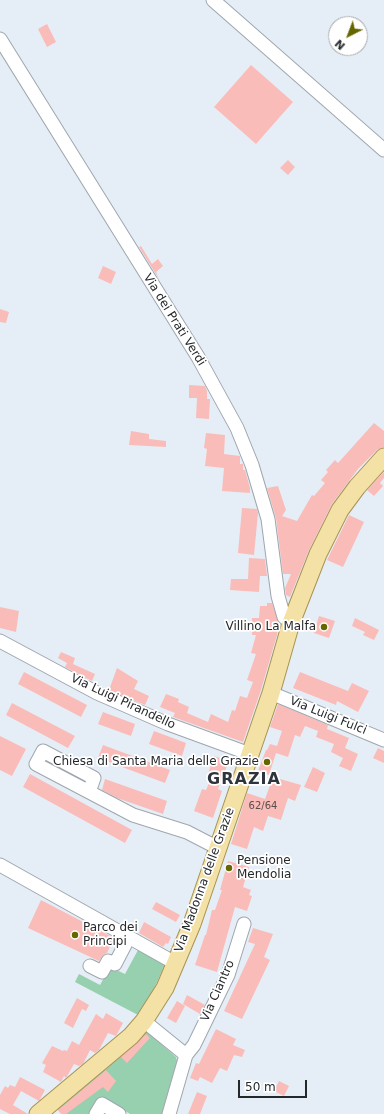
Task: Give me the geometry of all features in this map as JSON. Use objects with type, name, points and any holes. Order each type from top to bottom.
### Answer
[{"type":"main road","name":"Via Madonna delle Grazie","points":[[38,1114],[118,1049],[144,1021],[156,1004],[192,924],[271,693],[291,623],[328,531],[340,510],[357,487],[384,457]]},
{"type":"street","points":[[213,0],[384,150]]},
{"type":"street","name":"Via dei Prati Verdi","points":[[0,39],[198,357],[236,428],[252,466],[268,519],[278,596],[284,617],[291,623]]},
{"type":"street","name":"Via Luigi Pirandello","points":[[0,641],[97,693],[168,724],[250,754]]},
{"type":"street","name":"Via Luigi Fulci","points":[[271,693],[384,740]]},
{"type":"street","points":[[89,792],[133,815],[187,832],[218,848]]},
{"type":"street","points":[[0,865],[175,963]]},
{"type":"street","name":"Via Ciantro","points":[[169,1114],[186,1055],[194,1045],[228,975],[244,924]]},
{"type":"street","points":[[90,966],[102,972],[108,960],[115,964],[129,937]]},
{"type":"street","points":[[144,1021],[186,1055]]},
{"type":"street","points":[[96,1114],[102,1104],[119,1114]]},
{"type":"green space","points":[[138,950],[165,964],[153,991],[138,1015],[75,982],[79,974],[100,985],[110,967],[125,974]]},
{"type":"green space","points":[[145,1030],[176,1057],[177,1061],[162,1114],[130,1114],[103,1097],[91,1114],[62,1114],[55,1107],[106,1069]]},
{"type":"building","points":[[47,24],[56,42],[47,47],[38,29]]},
{"type":"building","points":[[251,65],[293,102],[256,144],[214,107]]},
{"type":"building","points":[[288,160],[295,167],[288,175],[280,168]]},
{"type":"building","points":[[141,246],[152,264],[158,259],[163,266],[156,272],[159,279],[139,247]]},
{"type":"building","points":[[103,266],[116,272],[111,284],[98,278]]},
{"type":"building","points":[[0,309],[9,312],[6,323],[0,322]]},
{"type":"building","points":[[189,385],[205,386],[207,391],[207,399],[210,399],[209,419],[196,418],[197,398],[189,398]]},
{"type":"building","points":[[374,423],[384,431],[384,447],[377,450],[358,469],[332,504],[309,550],[290,597],[286,595],[285,588],[291,574],[283,574],[276,518],[267,488],[278,486],[286,510],[282,516],[297,521],[312,495],[314,496],[325,483],[321,480],[328,472],[326,470],[335,460],[338,463]]},
{"type":"building","points":[[131,431],[149,434],[149,439],[166,441],[166,447],[129,445]]},
{"type":"building","points":[[206,433],[225,435],[224,454],[240,456],[240,464],[243,464],[243,470],[245,470],[250,493],[222,491],[224,468],[205,466],[207,449],[204,448]]},
{"type":"building","points":[[384,472],[384,478],[380,483],[383,486],[374,496],[367,490]]},
{"type":"building","points":[[242,508],[257,509],[258,513],[254,555],[238,553]]},
{"type":"building","points":[[349,515],[364,522],[343,567],[327,560]]},
{"type":"building","points":[[249,558],[265,559],[267,576],[260,576],[259,592],[230,590],[231,579],[248,579]]},
{"type":"building","points":[[267,603],[272,603],[279,623],[277,635],[261,690],[243,742],[173,717],[175,713],[160,707],[166,694],[179,699],[178,702],[189,707],[187,713],[208,722],[211,714],[228,722],[232,710],[235,711],[240,696],[247,698],[253,682],[247,680],[256,654],[251,653],[256,635],[252,635],[252,618],[259,618],[260,606],[267,606]]},
{"type":"building","points":[[0,607],[19,611],[16,632],[0,628]]},
{"type":"building","name":"Villino La Malfa","points":[[319,616],[335,621],[329,638],[314,633]]},
{"type":"building","points":[[355,618],[379,630],[374,640],[363,635],[365,632],[352,626]]},
{"type":"building","points":[[61,652],[75,658],[73,664],[95,674],[92,681],[65,667],[67,663],[58,658]]},
{"type":"building","points":[[117,668],[138,681],[134,689],[149,696],[145,705],[109,690]]},
{"type":"building","points":[[24,672],[87,705],[81,717],[18,684]]},
{"type":"building","points":[[300,672],[348,691],[352,683],[369,691],[358,712],[337,701],[336,705],[293,688]]},
{"type":"building","points":[[12,703],[75,736],[68,748],[6,715]]},
{"type":"building","points":[[278,704],[328,725],[327,729],[349,738],[345,748],[358,754],[351,771],[339,766],[343,758],[331,752],[334,744],[316,737],[318,731],[305,726],[300,737],[295,735],[288,757],[276,753],[269,775],[258,771],[266,750],[270,744],[277,746],[282,731],[270,727]]},
{"type":"building","points":[[103,712],[135,724],[131,736],[98,724]]},
{"type":"building","points":[[154,731],[186,743],[182,756],[149,744]]},
{"type":"building","points":[[0,736],[26,749],[12,776],[0,770]]},
{"type":"building","points":[[103,745],[170,770],[165,783],[98,758]]},
{"type":"building","points":[[378,748],[384,751],[384,763],[373,758]]},
{"type":"building","points":[[214,756],[229,761],[218,789],[222,791],[213,818],[194,811],[202,789],[206,790],[212,776],[208,774]]},
{"type":"building","points":[[313,767],[325,773],[317,792],[304,787]]},
{"type":"building","points":[[30,774],[132,830],[125,843],[23,787]]},
{"type":"building","points":[[273,777],[301,785],[295,801],[288,798],[281,820],[268,816],[263,831],[254,827],[247,849],[231,844],[247,793],[265,799]]},
{"type":"building","points":[[105,779],[167,801],[163,814],[117,798],[102,790]]},
{"type":"building","points":[[228,861],[249,867],[243,887],[251,890],[249,895],[252,896],[247,911],[235,907],[217,972],[195,965],[206,935],[212,910],[215,910],[222,890],[220,890]]},
{"type":"building","name":"Parco dei Principi","points":[[41,900],[114,938],[107,953],[103,955],[99,961],[28,928]]},
{"type":"building","points":[[156,902],[180,915],[176,922],[152,909]]},
{"type":"building","points":[[144,922],[171,937],[168,944],[166,943],[163,947],[139,933]]},
{"type":"building","points":[[253,928],[273,934],[264,957],[270,960],[242,1019],[224,1011],[255,944],[248,942]]},
{"type":"building","points":[[187,995],[205,1005],[200,1014],[183,1004]]},
{"type":"building","points":[[77,998],[89,1005],[86,1011],[82,1009],[73,1028],[64,1023]]},
{"type":"building","points":[[177,1001],[185,1006],[176,1023],[167,1018]]},
{"type":"building","points":[[106,1013],[123,1023],[116,1036],[108,1033],[99,1050],[95,1053],[90,1050],[83,1064],[79,1066],[74,1064],[66,1078],[64,1076],[61,1082],[43,1072],[46,1065],[42,1063],[52,1046],[63,1051],[67,1051],[72,1041],[79,1045],[96,1014],[103,1019]]},
{"type":"building","points":[[216,1029],[236,1039],[233,1045],[245,1050],[242,1057],[234,1055],[227,1071],[220,1068],[212,1083],[200,1077],[198,1081],[190,1078],[196,1063],[199,1064]]},
{"type":"building","points":[[146,1034],[150,1038],[127,1063],[121,1057]]},
{"type":"building","points":[[106,1070],[116,1081],[108,1092],[103,1087],[66,1114],[61,1114],[58,1110]]},
{"type":"building","points":[[20,1077],[45,1090],[39,1101],[21,1091],[13,1105],[28,1114],[10,1114],[0,1109],[0,1095],[5,1086],[8,1088],[10,1085],[15,1087]]},
{"type":"building","points":[[279,1081],[289,1086],[284,1096],[274,1091]]},
{"type":"building","points":[[197,1092],[207,1096],[200,1114],[188,1114]]},
{"type":"place","name":"Villino La Malfa","points":[[324,627]]},
{"type":"place","name":"Chiesa di Santa Maria delle Grazie","points":[[267,762]]},
{"type":"place","name":"Pensione Mendolia","points":[[229,868]]},
{"type":"place","name":"Parco dei Principi","points":[[75,935]]},
{"type":"district","name":"GRAZIA","points":[[244,780]]}]
